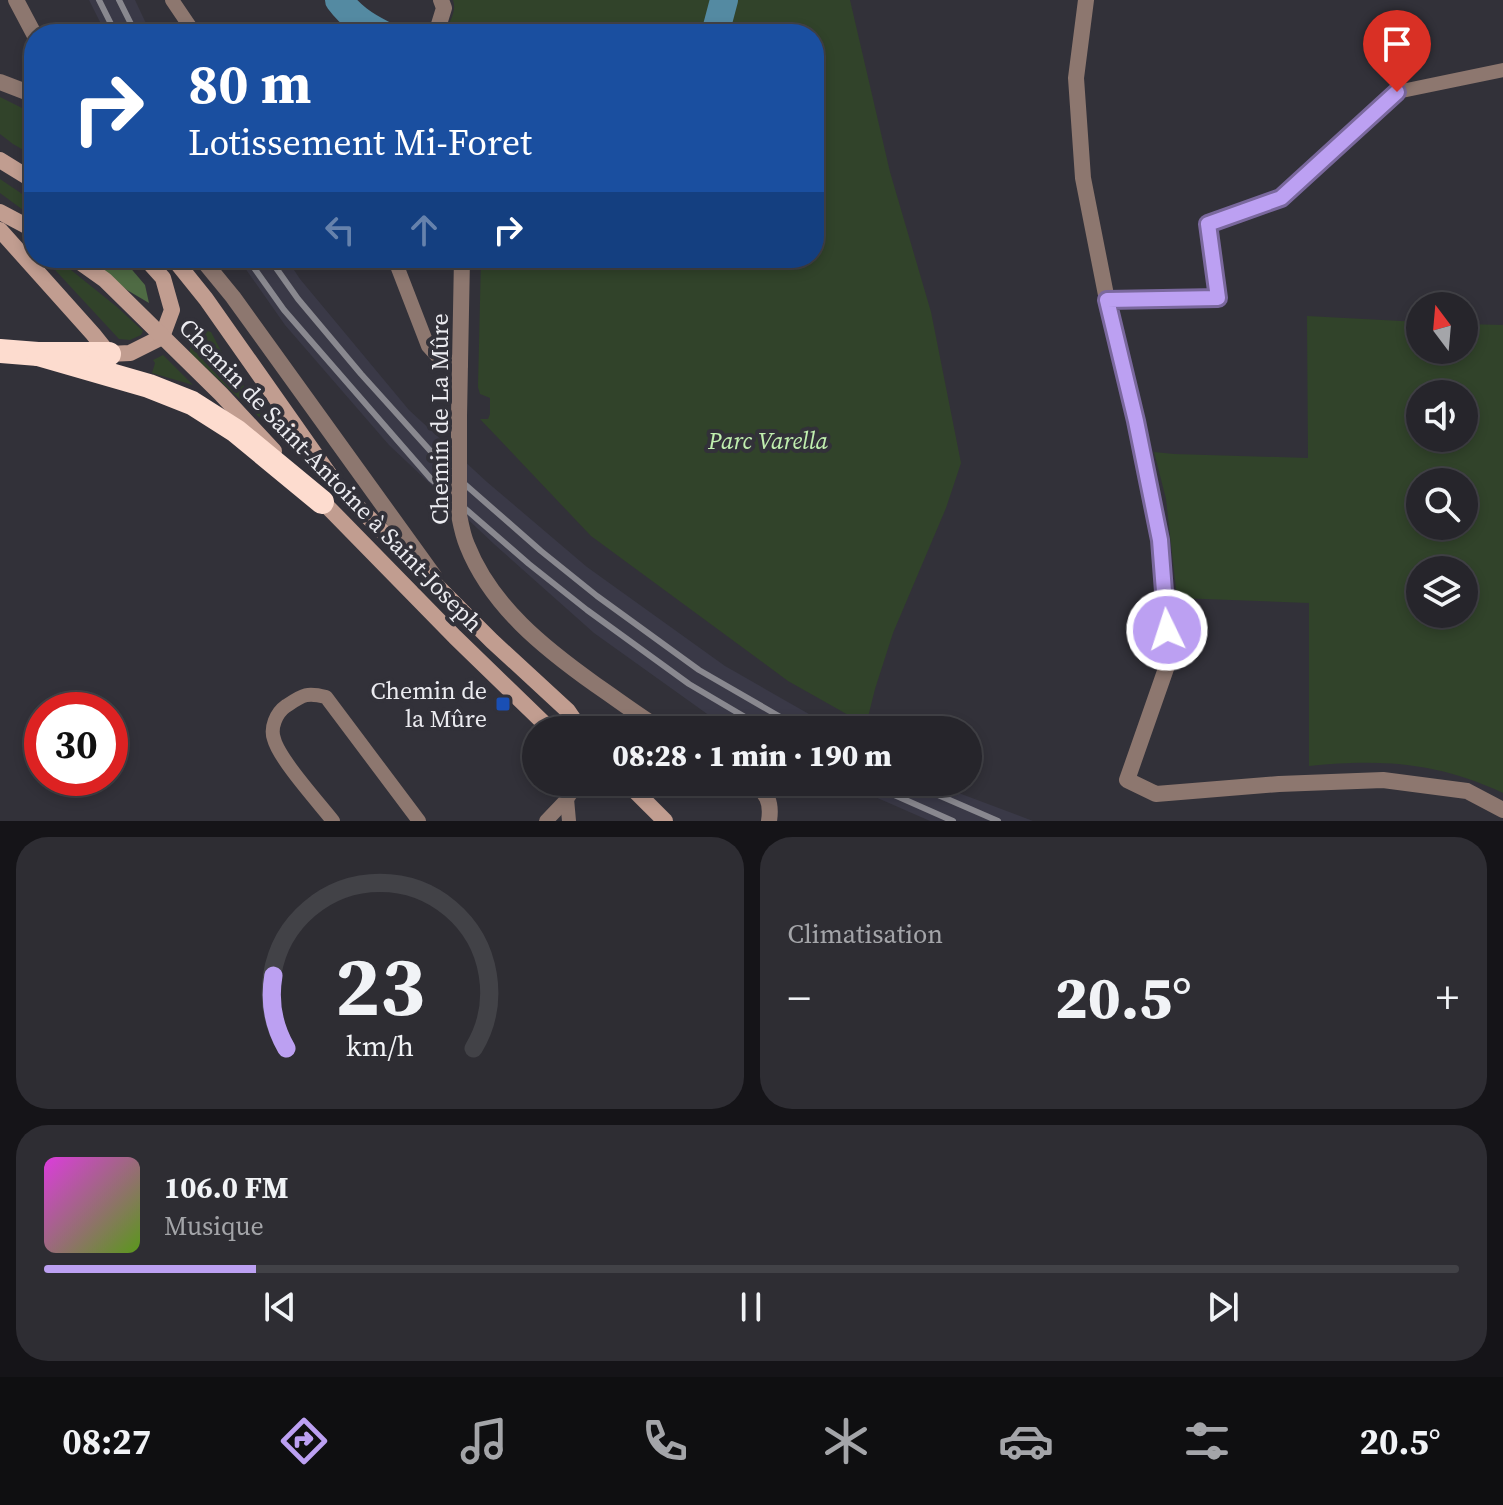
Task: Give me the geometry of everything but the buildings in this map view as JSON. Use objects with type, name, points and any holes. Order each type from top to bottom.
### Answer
[{"type":"highway","points":[[0,351],[109,354]]},
{"type":"highway","points":[[38,354],[149,386],[192,403],[236,431],[322,502]]},
{"type":"main road","points":[[0,158],[24,168]]},
{"type":"main road","points":[[0,158],[24,174]]},
{"type":"main road","points":[[0,212],[24,225]]},
{"type":"main road","points":[[0,230],[24,257]]},
{"type":"main road","points":[[34,268],[109,354],[130,353],[162,337],[172,310],[163,278],[154,268]]},
{"type":"main road","name":"Chemin de Saint-Antoine à Saint-Joseph","points":[[88,268],[105,280],[221,394],[322,502],[537,716]]},
{"type":"main road","name":"Chemin de Saint-Antoine à Saint-Joseph","points":[[181,268],[339,488],[571,716]]},
{"type":"main road","points":[[640,796],[665,821]]},
{"type":"street","points":[[16,0],[29,24]]},
{"type":"street","points":[[440,24],[444,8],[441,0]]},
{"type":"street","points":[[1086,0],[1076,78],[1083,178],[1160,540],[1169,660],[1127,780],[1156,794],[1279,784],[1383,780],[1467,791],[1503,810]]},
{"type":"street","points":[[0,82],[24,91]]},
{"type":"street","name":"Chemin de Saint-Antoine à Saint-Joseph","points":[[209,268],[448,597]]},
{"type":"street","name":"Chemin de La Mûre","points":[[462,268],[459,515],[465,542],[495,594],[522,626],[567,664],[642,716]]},
{"type":"street","points":[[767,796],[769,821]]},
{"type":"lane","points":[[172,0],[188,24]]},
{"type":"lane","points":[[1107,300],[1218,298],[1208,224],[1281,198],[1397,92],[1503,70]]},
{"type":"lane","points":[[398,268],[428,346],[438,357],[461,365]]},
{"type":"lane","points":[[333,821],[279,752],[272,737],[279,711],[303,695],[326,697],[419,821]]},
{"type":"lane","points":[[546,821],[569,796]]},
{"type":"lane","points":[[567,799],[569,821]]},
{"type":"shaded area","points":[[89,0],[135,0],[146,24],[101,24]]},
{"type":"shaded area","points":[[245,268],[293,268],[409,410],[487,482],[587,567],[725,666],[812,716],[710,716],[594,633],[389,445],[285,325]]},
{"type":"shaded area","points":[[873,796],[967,796],[1033,821],[930,821]]},
{"type":"green space","name":"Parc Varella","points":[[453,0],[850,0],[890,172],[931,312],[961,463],[946,508],[893,633],[868,716],[850,716],[788,681],[591,536],[480,419],[488,419],[490,414],[490,398],[480,394],[478,387],[481,268],[824,268],[824,24],[449,24]]},
{"type":"green space","points":[[0,97],[24,109],[24,150],[0,134]]},
{"type":"green space","points":[[0,179],[24,195],[24,211],[0,193]]},
{"type":"green space","points":[[53,268],[68,268],[143,331],[130,340],[119,339]]},
{"type":"green space","points":[[100,268],[131,268],[145,285],[149,303]]},
{"type":"green space","points":[[1307,316],[1406,321],[1406,364],[1478,364],[1478,324],[1503,325],[1503,793],[1455,775],[1408,765],[1361,763],[1309,766],[1309,603],[1177,598],[1166,499],[1154,452],[1308,458]]},
{"type":"green space","points":[[201,329],[211,332],[228,364],[282,438],[190,353],[190,343]]},
{"type":"green space","points":[[163,355],[193,385],[152,373],[153,360]]},
{"type":"waterway","points":[[339,0],[364,24]]},
{"type":"waterway","points":[[718,24],[724,0]]},
{"type":"railway","points":[[99,0],[111,24]]},
{"type":"railway","points":[[119,0],[131,24]]},
{"type":"railway","points":[[254,268],[284,310],[431,479],[587,610],[689,684],[743,716]]},
{"type":"railway","points":[[276,268],[361,374],[444,466],[597,596],[699,670],[779,716]]},
{"type":"railway","points":[[897,796],[953,821]]},
{"type":"railway","points":[[940,796],[998,821]]},
{"type":"place","name":"Chemin de la Mûre","points":[[503,704]]},
{"type":"route","points":[[1167,630],[1160,540],[1107,300],[1218,298],[1208,224],[1281,198],[1397,92]]}]
